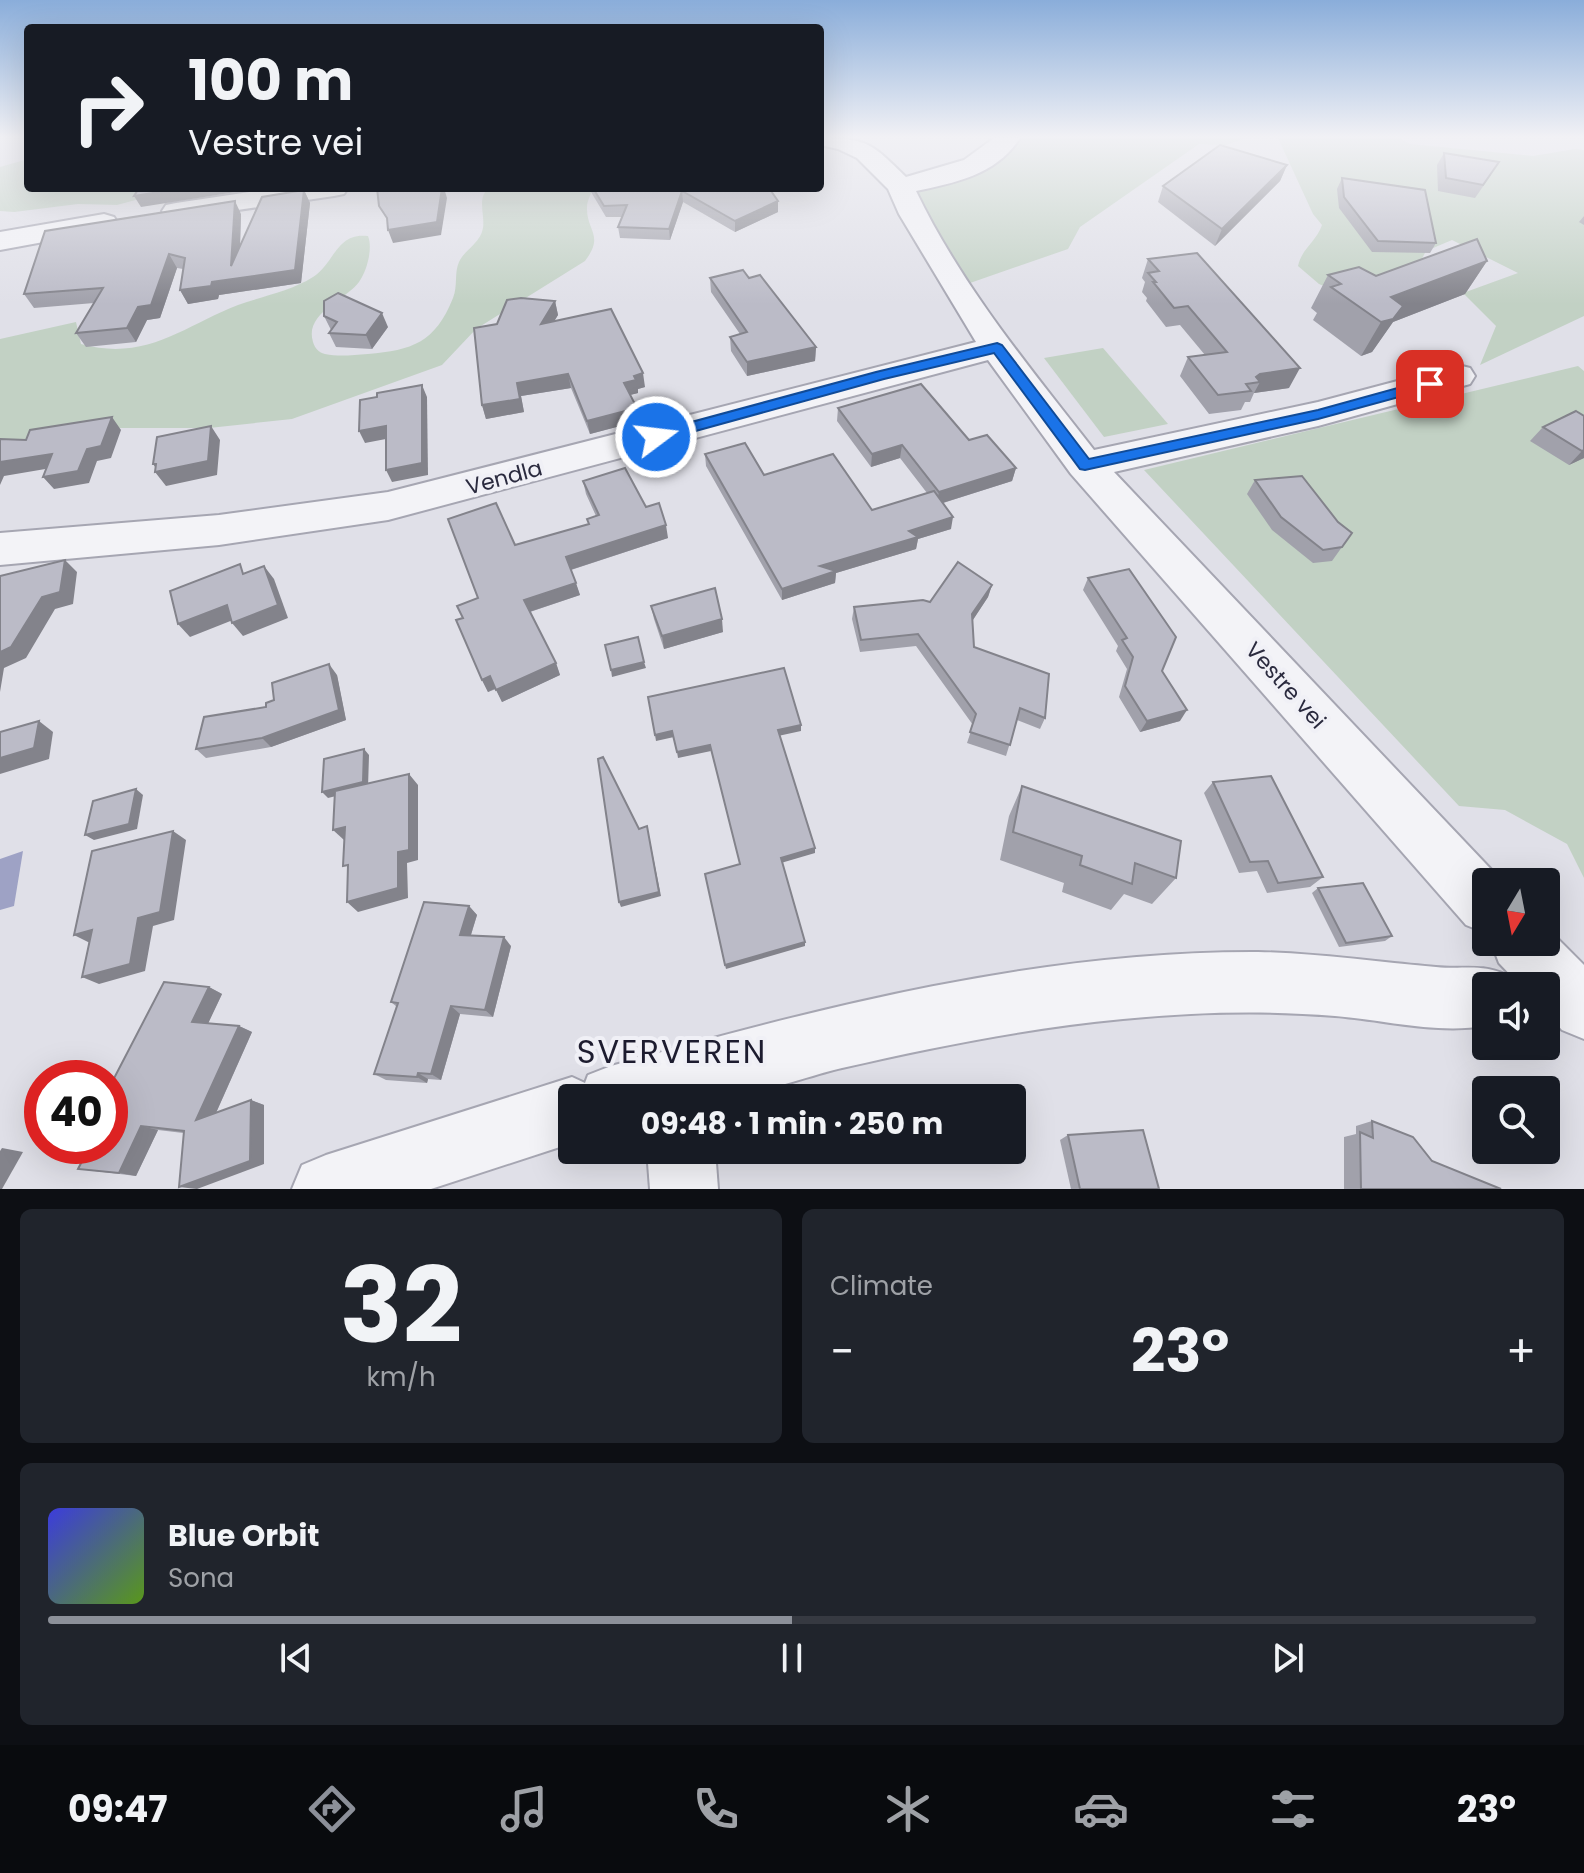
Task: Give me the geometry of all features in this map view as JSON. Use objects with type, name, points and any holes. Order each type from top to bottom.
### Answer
[{"type":"street","points":[[0,241],[297,193]]},
{"type":"street","name":"Vestre vei","points":[[903,193],[913,214],[997,348],[1085,465],[1472,890]]},
{"type":"street","name":"Vendla","points":[[0,549],[219,530],[388,506],[935,361],[997,348]]},
{"type":"street","points":[[1085,465],[1318,414],[1458,376]]},
{"type":"street","points":[[693,1084],[911,1019],[1125,988],[1268,982],[1436,996],[1472,996]]},
{"type":"street","points":[[326,1189],[558,1114]]},
{"type":"street","points":[[682,1164],[684,1189]]},
{"type":"green space","points":[[0,193],[148,193],[117,205],[78,204],[0,211]]},
{"type":"green space","points":[[485,193],[591,193],[587,215],[594,245],[585,261],[476,329],[442,365],[292,419],[209,428],[105,428],[0,446],[0,339],[76,322],[81,344],[104,348],[145,345],[238,305],[304,282],[320,271],[342,244],[357,236],[368,236],[369,241],[364,272],[353,289],[320,315],[312,332],[315,346],[325,354],[346,356],[397,350],[420,341],[438,325],[453,298],[459,262],[483,228]]},
{"type":"green space","points":[[919,193],[1128,193],[1080,227],[1068,249],[970,283],[932,231]]},
{"type":"green space","points":[[1304,193],[1584,193],[1584,316],[1480,365],[1496,326],[1463,293],[1518,273],[1452,240],[1426,251],[1416,270],[1336,291],[1319,284],[1298,266],[1322,225]]},
{"type":"green space","points":[[1103,348],[1168,424],[1104,437],[1044,358]]},
{"type":"green space","points":[[1578,366],[1584,371],[1584,878],[1567,844],[1505,810],[1459,806],[1144,470]]},
{"type":"water","points":[[23,851],[14,906],[0,910],[0,859]]},
{"type":"building","points":[[304,193],[295,270],[180,290],[185,258],[169,254],[151,305],[138,307],[127,328],[76,333],[103,288],[24,294],[45,231],[235,201],[231,266],[262,197]]},
{"type":"building","points":[[378,193],[441,193],[437,222],[388,230],[387,218],[379,206]]},
{"type":"building","points":[[596,193],[681,193],[669,229],[618,227],[627,205],[604,206]]},
{"type":"building","points":[[686,193],[773,193],[778,201],[735,221]]},
{"type":"building","points":[[1173,193],[1258,193],[1222,229]]},
{"type":"building","points":[[1344,193],[1426,193],[1436,243],[1378,241]]},
{"type":"building","points":[[1477,239],[1487,261],[1391,297],[1403,306],[1393,319],[1381,322],[1331,287],[1341,284],[1328,275],[1359,267],[1376,276]]},
{"type":"building","points":[[1197,253],[1300,368],[1260,374],[1256,377],[1260,382],[1246,384],[1251,391],[1218,395],[1188,357],[1227,352],[1188,306],[1174,308],[1148,273],[1159,271],[1148,259]]},
{"type":"building","points":[[743,270],[749,278],[760,275],[816,347],[747,362],[730,337],[747,332],[710,278]]},
{"type":"building","points":[[338,293],[382,313],[366,335],[329,333],[337,322],[324,316],[324,301]]},
{"type":"building","points":[[507,300],[555,301],[541,324],[611,309],[643,373],[634,376],[636,380],[624,383],[637,408],[587,421],[568,374],[517,383],[520,399],[482,405],[474,328],[497,324]]},
{"type":"building","points":[[921,384],[969,440],[987,435],[1016,468],[939,492],[902,445],[872,454],[838,408]]},
{"type":"building","points":[[422,385],[422,463],[386,470],[386,426],[359,431],[360,400],[377,397],[377,393]]},
{"type":"building","points":[[1576,411],[1584,416],[1582,451],[1543,427]]},
{"type":"building","points":[[112,417],[101,446],[87,449],[78,471],[43,477],[52,454],[0,462],[0,439],[26,440],[30,430]]},
{"type":"building","points":[[211,426],[208,461],[155,472],[156,464],[153,464],[157,437]]},
{"type":"building","points":[[745,443],[764,475],[833,454],[872,510],[934,491],[953,517],[909,531],[918,537],[820,566],[836,571],[782,589],[705,454]]},
{"type":"building","points":[[625,468],[646,507],[659,503],[666,525],[566,557],[576,583],[524,600],[556,663],[496,690],[490,676],[482,680],[456,620],[463,618],[457,606],[478,598],[448,519],[496,503],[515,545],[589,524],[587,519],[599,515],[583,481]]},
{"type":"building","points":[[1302,476],[1338,522],[1352,533],[1342,547],[1323,550],[1281,517],[1255,480]]},
{"type":"building","points":[[65,560],[60,592],[42,597],[11,647],[0,652],[0,576]]},
{"type":"building","points":[[958,562],[992,585],[972,614],[974,647],[1049,674],[1045,718],[1020,708],[1010,745],[970,732],[976,714],[918,634],[861,640],[854,607],[923,600],[930,602]]},
{"type":"building","points":[[240,564],[243,574],[264,566],[278,605],[232,623],[227,605],[178,624],[170,591]]},
{"type":"building","points":[[1129,569],[1176,637],[1162,671],[1187,710],[1147,721],[1125,686],[1133,657],[1122,640],[1127,638],[1088,578]]},
{"type":"building","points":[[715,588],[722,619],[662,636],[651,606]]},
{"type":"building","points":[[638,637],[644,662],[611,670],[605,645]]},
{"type":"building","points":[[329,664],[339,710],[262,738],[196,749],[204,717],[266,707],[266,703],[274,700],[272,683]]},
{"type":"building","points":[[784,668],[801,725],[778,730],[815,848],[781,858],[805,942],[725,965],[705,874],[740,864],[710,745],[677,752],[672,731],[655,735],[648,697]]},
{"type":"building","points":[[39,721],[34,748],[0,758],[0,732]]},
{"type":"building","points":[[364,749],[363,782],[322,792],[324,759]]},
{"type":"building","points":[[603,757],[639,829],[647,826],[659,892],[619,902],[598,759]]},
{"type":"building","points":[[409,774],[409,850],[398,852],[398,888],[347,902],[348,865],[343,866],[345,827],[333,830],[335,791]]},
{"type":"building","points":[[1271,776],[1323,877],[1278,883],[1268,861],[1250,862],[1213,782]]},
{"type":"building","points":[[1022,786],[1181,841],[1176,878],[1135,863],[1132,884],[1080,865],[1082,856],[1013,832]]},
{"type":"building","points":[[136,789],[129,824],[85,835],[93,801]]},
{"type":"building","points":[[173,831],[160,912],[138,918],[130,964],[82,977],[92,930],[74,935],[92,851]]},
{"type":"building","points":[[1363,883],[1392,936],[1346,943],[1318,888]]},
{"type":"building","points":[[424,902],[469,906],[460,935],[504,937],[485,1010],[451,1006],[431,1074],[418,1073],[417,1077],[374,1074],[398,1003],[391,1002]]},
{"type":"building","points":[[164,982],[209,987],[192,1022],[239,1026],[196,1120],[251,1100],[250,1161],[179,1187],[184,1131],[141,1126],[128,1154],[128,1060],[124,1060]]},
{"type":"building","points":[[1372,1121],[1413,1137],[1432,1161],[1501,1189],[1361,1189],[1360,1132],[1373,1138]]},
{"type":"building","points":[[1143,1130],[1159,1189],[1080,1189],[1068,1135]]},
{"type":"building","points":[[81,1164],[123,1164],[119,1173],[78,1169]]},
{"type":"district","name":"SVERVEREN","points":[[672,1052]]},
{"type":"route","points":[[656,437],[881,375],[997,348],[1085,465],[1318,414],[1430,384]]}]
